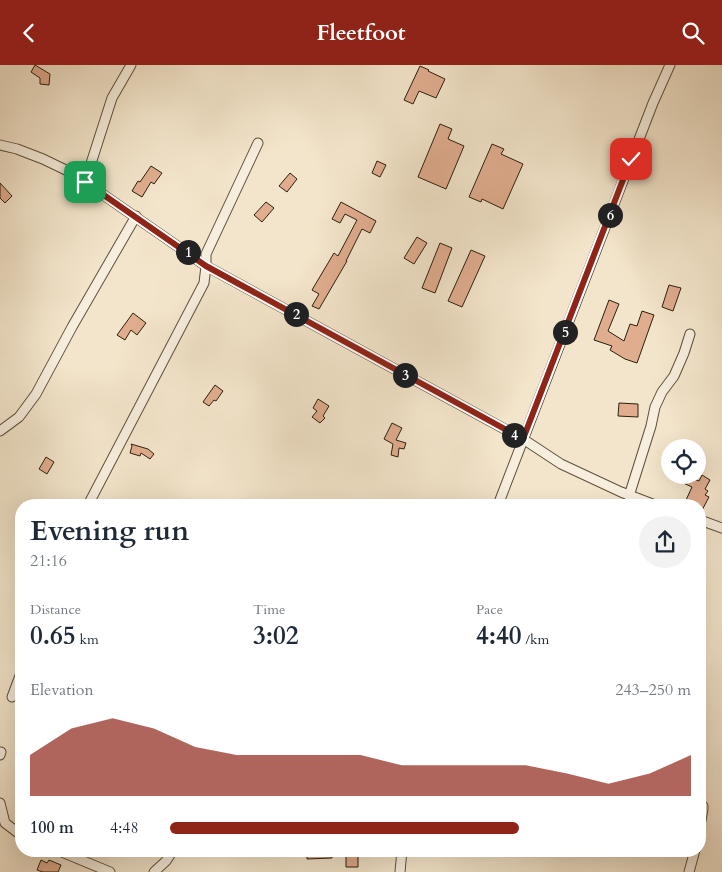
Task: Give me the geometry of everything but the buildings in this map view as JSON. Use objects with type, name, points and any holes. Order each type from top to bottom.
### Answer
[{"type":"street","points":[[85,182],[112,98],[131,65]]},
{"type":"street","points":[[500,499],[652,103],[670,65]]},
{"type":"street","points":[[91,499],[204,283],[206,254],[258,143]]},
{"type":"street","points":[[0,145],[43,159],[72,173],[206,266],[523,439],[561,463],[638,499]]},
{"type":"street","points":[[0,431],[19,417],[36,394],[72,327],[136,217]]},
{"type":"street","points":[[630,496],[656,407],[662,392],[674,376],[690,334]]},
{"type":"street","points":[[706,522],[722,528]]},
{"type":"street","points":[[12,697],[15,689]]},
{"type":"street","points":[[0,803],[6,823],[15,830]]},
{"type":"street","points":[[74,857],[110,872]]},
{"type":"street","points":[[154,872],[169,857]]},
{"type":"street","points":[[400,872],[401,857]]},
{"type":"street","points":[[689,872],[693,857]]},
{"type":"route","points":[[85,182],[206,266],[523,439],[631,159]]}]
